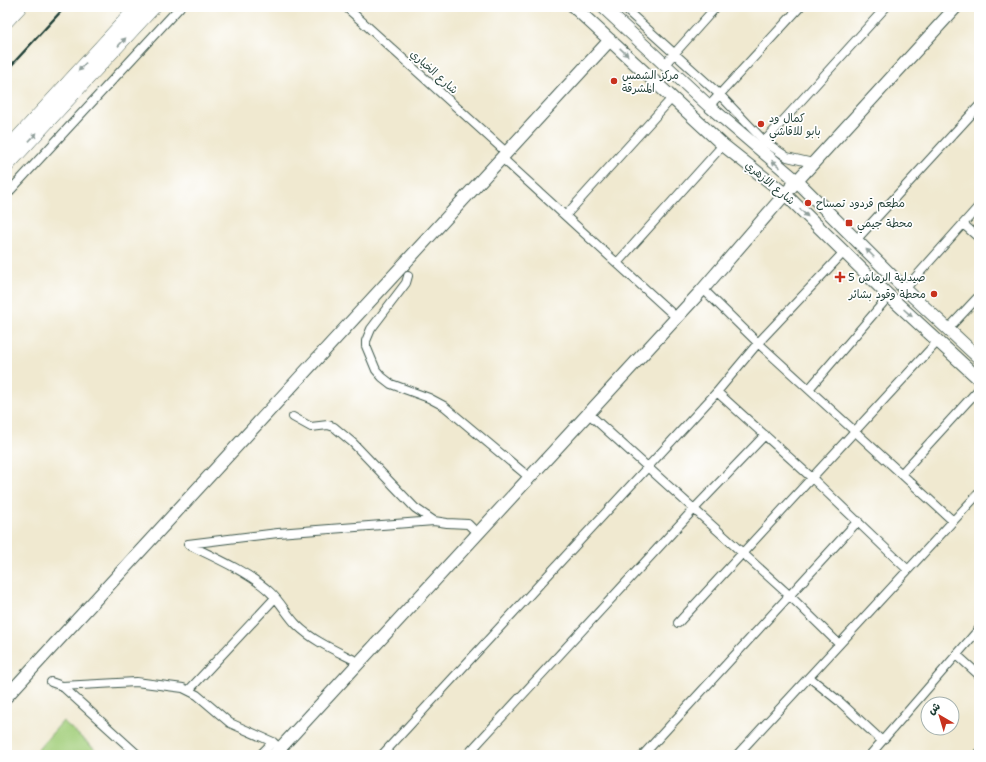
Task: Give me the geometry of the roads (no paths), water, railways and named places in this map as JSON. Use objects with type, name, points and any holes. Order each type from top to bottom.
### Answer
[{"type":"main road","points":[[7,21],[20,7]]},
{"type":"main road","points":[[7,149],[137,7]]},
{"type":"main road","points":[[7,166],[154,7]]},
{"type":"street","points":[[7,194],[180,7]]},
{"type":"street","name":"شارع الخياري","points":[[346,7],[677,318]]},
{"type":"street","name":"شارع الازهري","points":[[574,7],[673,97],[723,145],[785,194],[890,296],[979,379]]},
{"type":"street","name":"شارع الازهري","points":[[603,7],[616,19],[669,59],[708,106],[761,145],[905,289],[979,358]]},
{"type":"street","points":[[669,59],[716,7]]},
{"type":"street","points":[[708,106],[720,95],[800,7]]},
{"type":"street","points":[[761,145],[886,7]]},
{"type":"street","points":[[260,755],[275,748],[360,663],[677,318],[785,194],[956,7]]},
{"type":"street","points":[[616,19],[625,8],[669,59],[720,95],[761,145],[787,157],[813,163]]},
{"type":"street","points":[[7,696],[610,40]]},
{"type":"street","points":[[566,215],[673,97]]},
{"type":"street","points":[[856,240],[979,106]]},
{"type":"street","points":[[617,263],[723,145]]},
{"type":"street","points":[[905,289],[979,206]]},
{"type":"street","points":[[963,224],[979,238]]},
{"type":"street","points":[[382,755],[717,392],[758,343],[844,252]]},
{"type":"street","points":[[408,276],[406,283],[368,334],[366,346],[376,370],[391,384],[429,398],[444,406],[530,478]]},
{"type":"street","points":[[703,289],[758,343],[953,521]]},
{"type":"street","points":[[809,388],[890,296]]},
{"type":"street","points":[[948,329],[979,296]]},
{"type":"street","points":[[678,623],[938,341]]},
{"type":"street","points":[[902,473],[979,389]]},
{"type":"street","points":[[717,392],[812,478],[908,570]]},
{"type":"street","points":[[588,414],[743,553],[840,644]]},
{"type":"street","points":[[293,417],[304,425],[311,427],[328,425],[334,427],[352,443],[415,508],[434,521]]},
{"type":"street","points":[[467,755],[694,509],[765,435]]},
{"type":"street","points":[[737,755],[953,521],[977,499]]},
{"type":"street","points":[[360,663],[303,631],[287,614],[271,593],[249,577],[225,562],[188,544],[278,533],[434,521],[468,524],[478,534]]},
{"type":"street","points":[[643,755],[858,521]]},
{"type":"street","points":[[189,690],[275,598]]},
{"type":"street","points":[[870,755],[979,629]]},
{"type":"street","points":[[956,655],[979,675]]},
{"type":"street","points":[[809,677],[840,702],[882,741]]},
{"type":"street","points":[[51,682],[62,686],[138,755]]},
{"type":"street","points":[[62,686],[136,682],[168,685],[189,690],[230,723],[275,748]]},
{"type":"railway","points":[[7,70],[65,7]]},
{"type":"place","name":"مركز الشمس المشرقة","points":[[614,81]]},
{"type":"place","name":"كمال ود بابو للاقاشي","points":[[761,124]]},
{"type":"place","name":"مطعم قردود تمساح","points":[[808,203]]},
{"type":"place","name":"محطة جيمي","points":[[849,223]]},
{"type":"place","name":"صيدلية الرماش 5","points":[[840,277]]},
{"type":"place","name":"محطة وقود بشائر","points":[[934,294]]}]
